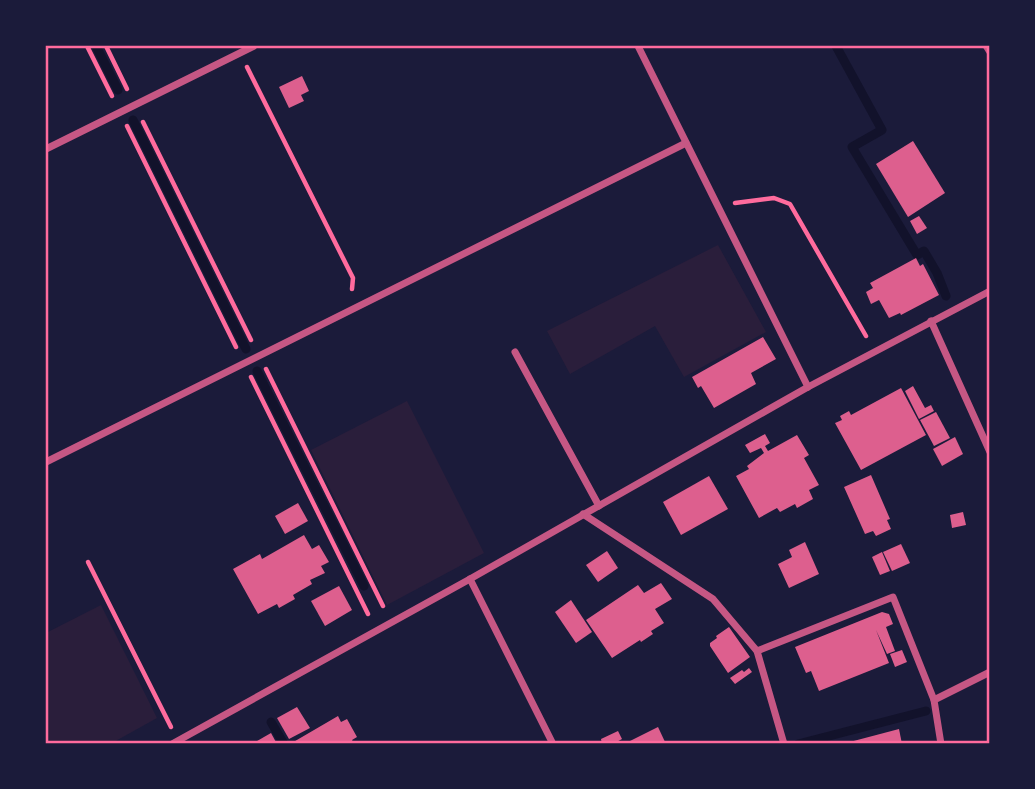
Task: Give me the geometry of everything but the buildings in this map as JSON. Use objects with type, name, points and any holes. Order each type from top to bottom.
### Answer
[{"type":"street","points":[[46,149],[254,46]]},
{"type":"street","points":[[638,46],[808,387]]},
{"type":"street","points":[[46,462],[686,143]]},
{"type":"street","points":[[175,742],[470,579],[808,387],[989,291]]},
{"type":"street","points":[[931,321],[989,452]]},
{"type":"street","points":[[515,352],[599,506]]},
{"type":"street","points":[[583,514],[713,599],[757,651],[784,744]]},
{"type":"street","points":[[470,579],[553,744]]},
{"type":"street","points":[[757,651],[893,597],[934,700],[941,744]]},
{"type":"street","points":[[934,700],[989,672]]},
{"type":"lane","points":[[985,46],[989,54]]},
{"type":"path","points":[[87,46],[376,631]]},
{"type":"path","points":[[106,46],[391,622]]},
{"type":"path","points":[[240,53],[353,278],[349,311]]},
{"type":"path","points":[[717,205],[774,198],[790,204],[875,351]]},
{"type":"path","points":[[88,562],[175,742]]},
{"type":"shaded area","points":[[718,245],[766,332],[684,377],[655,326],[570,374],[547,331]]},
{"type":"shaded area","points":[[407,401],[484,553],[387,605],[311,450]]},
{"type":"shaded area","points":[[101,605],[157,718],[112,743],[46,743],[46,633]]},
{"type":"waterway","points":[[96,46],[118,90]]},
{"type":"waterway","points":[[836,46],[882,130],[852,147],[917,255],[924,251],[946,296]]},
{"type":"waterway","points":[[133,120],[246,349]]},
{"type":"waterway","points":[[257,371],[364,586]]},
{"type":"waterway","points":[[798,744],[926,711]]},
{"type":"waterway","points":[[271,722],[284,744]]}]
